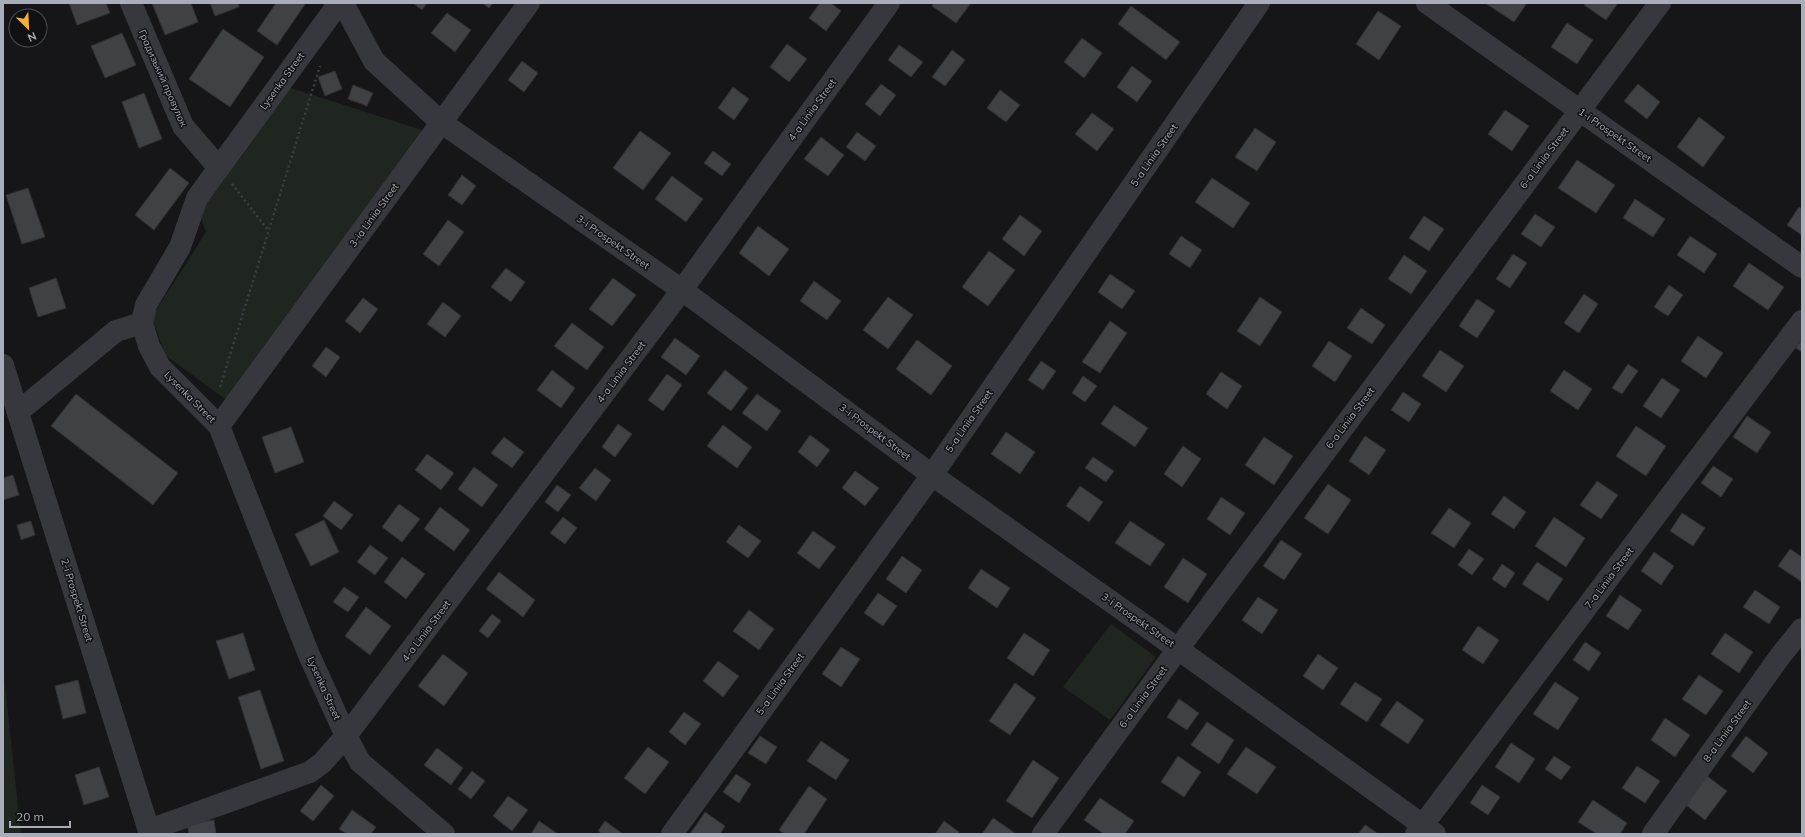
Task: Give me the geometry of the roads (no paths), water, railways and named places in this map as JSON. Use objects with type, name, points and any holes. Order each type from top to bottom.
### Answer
[{"type":"street","name":"Градизький провулок","points":[[132,3],[183,126],[218,167]]},
{"type":"street","name":"Lysenka Street","points":[[339,3],[218,167],[197,198],[180,247],[146,305],[142,323],[149,346],[160,367],[215,421],[309,655],[346,736],[360,762],[444,834]]},
{"type":"street","name":"3-i Prospekt Street","points":[[343,3],[374,61],[442,123],[682,290],[932,475],[1178,648],[1425,831]]},
{"type":"street","name":"3-ia Liniia Street","points":[[215,421],[442,123],[529,3]]},
{"type":"street","name":"4-a Liniia Street","points":[[150,832],[310,772],[322,763],[346,736],[682,290],[889,3]]},
{"type":"street","name":"5-a Liniia Street","points":[[672,834],[932,475],[1259,3]]},
{"type":"street","name":"1-i Prospekt Street","points":[[1427,3],[1802,267]]},
{"type":"street","name":"6-a Liniia Street","points":[[1043,834],[1178,648],[1660,3]]},
{"type":"street","name":"7-a Liniia Street","points":[[1425,831],[1802,321]]},
{"type":"street","points":[[18,412],[116,331],[142,323]]},
{"type":"street","name":"2-i Prospekt Street","points":[[3,365],[150,832]]},
{"type":"street","name":"8-a Liniia Street","points":[[1653,834],[1776,662],[1802,629]]}]
